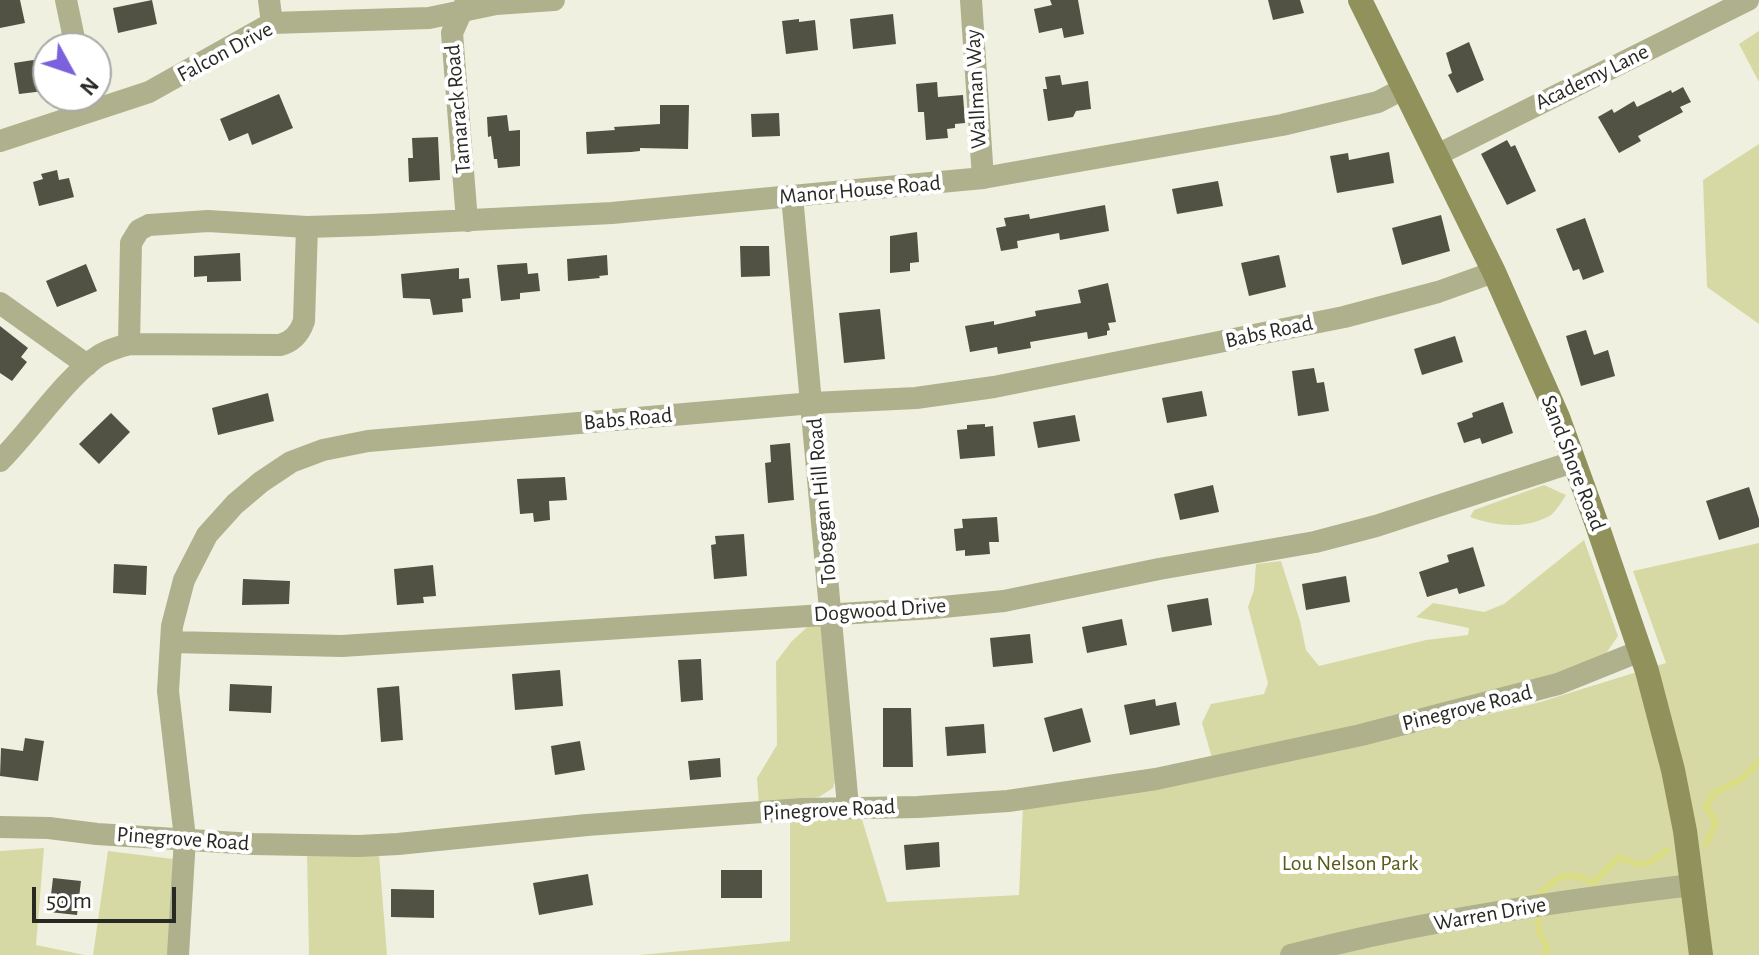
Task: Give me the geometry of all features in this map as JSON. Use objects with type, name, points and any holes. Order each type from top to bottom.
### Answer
[{"type":"street","points":[[66,0],[73,32]]},
{"type":"street","points":[[269,0],[272,23]]},
{"type":"street","name":"Falcon Drive","points":[[112,99],[149,92],[272,23],[429,18],[465,6],[554,0]]},
{"type":"street","name":"Wallman Way","points":[[971,0],[983,178]]},
{"type":"street","name":"Sand Shore Road","points":[[1360,0],[1494,272],[1558,417],[1640,651],[1673,770],[1701,955]]},
{"type":"street","name":"Academy Lane","points":[[1437,155],[1748,0]]},
{"type":"street","name":"Tamarack Road","points":[[465,6],[452,33],[467,221]]},
{"type":"street","name":"Manor House Road","points":[[129,344],[130,248],[133,237],[143,227],[208,221],[307,227],[625,212],[983,178],[1282,125],[1378,102],[1403,89]]},
{"type":"street","name":"Falcon Drive","points":[[0,141],[70,112]]},
{"type":"street","name":"Toboggan Hill Road","points":[[792,196],[848,806]]},
{"type":"street","points":[[0,461],[87,365],[110,350],[129,344],[280,345],[290,341],[304,321],[307,227]]},
{"type":"street","name":"Babs Road","points":[[178,955],[185,838],[168,691],[178,596],[192,560],[207,535],[235,504],[291,462],[323,450],[368,441],[813,403],[916,398],[1052,377],[1344,317],[1438,292],[1494,272]]},
{"type":"street","points":[[0,303],[87,365]]},
{"type":"street","name":"Dogwood Drive","points":[[171,642],[342,646],[1004,601],[1159,569],[1315,542],[1376,526],[1573,462]]},
{"type":"street","name":"Pinegrove Road","points":[[0,827],[253,844],[398,844],[587,825],[848,806],[918,807],[1008,801],[1156,779],[1361,735],[1558,684],[1640,651]]},
{"type":"street","name":"Warren Drive","points":[[1291,955],[1434,923],[1590,897],[1692,885]]},
{"type":"green space","points":[[1759,31],[1759,82],[1739,44]]},
{"type":"green space","points":[[1759,144],[1759,324],[1707,287],[1703,180]]},
{"type":"green space","points":[[1544,485],[1566,495],[1551,515],[1541,520],[1510,525],[1470,517],[1474,510]]},
{"type":"green space","points":[[1584,540],[1618,636],[1605,655],[1591,665],[1423,712],[1212,758],[1202,723],[1211,704],[1264,694],[1268,683],[1248,607],[1254,590],[1256,564],[1281,561],[1306,650],[1319,666],[1426,640],[1468,635],[1469,628],[1416,617],[1433,603],[1484,612],[1504,604]]},
{"type":"green space","name":"Lou Nelson Park","points":[[1759,543],[1759,955],[639,955],[790,941],[790,821],[861,816],[887,902],[1019,895],[1023,807],[1205,779],[1537,703],[1666,663],[1633,571]]},
{"type":"green space","points":[[814,621],[820,622],[837,775],[833,788],[819,797],[759,805],[757,778],[777,745],[776,662],[792,641]]},
{"type":"green space","points":[[44,848],[36,945],[85,955],[0,955],[0,851]]},
{"type":"green space","points":[[108,851],[173,859],[169,955],[93,955]]},
{"type":"green space","points":[[307,853],[379,854],[387,955],[309,955]]},
{"type":"building","points":[[0,0],[20,0],[25,23],[0,28]]},
{"type":"building","points":[[152,0],[157,24],[118,33],[113,8]]},
{"type":"building","points":[[1050,0],[1078,0],[1084,34],[1064,38],[1062,28],[1039,33],[1034,9],[1052,5]]},
{"type":"building","points":[[1268,0],[1300,0],[1304,13],[1273,20]]},
{"type":"building","points":[[893,14],[896,44],[853,49],[850,19]]},
{"type":"building","points":[[799,19],[799,22],[815,20],[818,50],[786,54],[782,21]]},
{"type":"building","points":[[1469,42],[1484,80],[1457,93],[1448,75],[1452,73],[1446,53]]},
{"type":"building","points":[[32,60],[32,92],[19,94],[14,63]]},
{"type":"building","points":[[1060,75],[1062,85],[1088,81],[1091,109],[1076,111],[1073,117],[1048,121],[1043,89],[1047,89],[1045,77]]},
{"type":"building","points":[[937,82],[938,97],[963,95],[965,123],[947,129],[948,138],[926,140],[924,112],[918,112],[916,84]]},
{"type":"building","points":[[1683,87],[1691,102],[1680,107],[1683,112],[1638,136],[1641,141],[1619,153],[1598,117],[1612,109],[1614,113],[1634,101],[1637,107]]},
{"type":"building","points":[[279,94],[293,128],[252,145],[248,133],[229,141],[220,119]]},
{"type":"building","points":[[660,105],[689,105],[688,149],[640,148],[640,151],[587,154],[586,132],[660,124]]},
{"type":"building","points":[[779,113],[780,136],[752,137],[751,114]]},
{"type":"building","points":[[507,115],[509,131],[520,130],[520,166],[498,168],[491,136],[488,137],[487,117]]},
{"type":"building","points":[[438,137],[440,180],[409,182],[408,158],[413,158],[412,138]]},
{"type":"building","points":[[1507,140],[1511,147],[1515,145],[1536,191],[1507,205],[1481,154]]},
{"type":"building","points":[[1389,152],[1394,183],[1337,193],[1330,156],[1348,153],[1349,160]]},
{"type":"building","points":[[57,170],[59,180],[69,178],[74,197],[39,206],[33,182],[43,179],[41,174]]},
{"type":"building","points":[[1218,181],[1223,206],[1177,214],[1172,189]]},
{"type":"building","points":[[1105,205],[1109,231],[1060,240],[1059,233],[1017,241],[1018,248],[1001,251],[996,228],[1006,226],[1004,218],[1029,214],[1030,219]]},
{"type":"building","points":[[1441,215],[1450,251],[1402,265],[1392,228]]},
{"type":"building","points":[[1585,218],[1604,272],[1583,280],[1579,269],[1573,271],[1556,229]]},
{"type":"building","points":[[917,232],[919,262],[910,263],[910,271],[890,273],[890,236]]},
{"type":"building","points":[[740,246],[769,246],[770,276],[741,277]]},
{"type":"building","points":[[240,253],[241,281],[207,282],[207,276],[194,277],[194,256]]},
{"type":"building","points":[[607,255],[608,275],[568,281],[567,259]]},
{"type":"building","points":[[1279,255],[1286,287],[1249,296],[1241,263]]},
{"type":"building","points":[[527,263],[528,274],[538,273],[540,291],[520,293],[520,299],[501,301],[497,265]]},
{"type":"building","points":[[86,264],[97,291],[57,307],[46,281]]},
{"type":"building","points":[[459,268],[459,279],[469,278],[471,298],[462,299],[463,312],[433,315],[430,299],[403,298],[401,274]]},
{"type":"building","points":[[1108,283],[1116,322],[1108,323],[1110,330],[1107,335],[1088,339],[1087,332],[1030,342],[1031,348],[998,354],[997,347],[970,352],[965,326],[994,321],[994,325],[1036,316],[1035,311],[1081,303],[1078,290]]},
{"type":"building","points":[[880,309],[885,359],[844,363],[839,313]]},
{"type":"building","points":[[0,326],[28,348],[21,357],[27,362],[12,381],[0,373]]},
{"type":"building","points":[[1586,330],[1594,355],[1608,350],[1615,376],[1581,386],[1566,336]]},
{"type":"building","points":[[1455,336],[1463,362],[1422,375],[1414,349]]},
{"type":"building","points":[[1314,368],[1317,383],[1324,382],[1329,411],[1298,416],[1292,371]]},
{"type":"building","points":[[1202,391],[1207,416],[1167,423],[1162,398]]},
{"type":"building","points":[[268,393],[274,421],[218,435],[212,408]]},
{"type":"building","points":[[1503,402],[1513,433],[1482,444],[1480,438],[1464,443],[1457,423],[1473,417],[1472,413]]},
{"type":"building","points":[[111,413],[130,432],[99,464],[79,444]]},
{"type":"building","points":[[1075,415],[1080,441],[1038,448],[1033,422]]},
{"type":"building","points":[[985,424],[985,427],[993,426],[995,456],[960,459],[957,430],[967,429],[967,425]]},
{"type":"building","points":[[790,443],[794,500],[768,503],[765,463],[771,462],[770,445]]},
{"type":"building","points":[[565,477],[567,500],[549,501],[550,520],[534,522],[533,513],[520,514],[517,479]]},
{"type":"building","points":[[1213,485],[1219,512],[1180,520],[1174,494]]},
{"type":"building","points":[[1749,487],[1759,527],[1719,540],[1706,501]]},
{"type":"building","points":[[997,517],[999,542],[989,542],[990,554],[965,556],[965,550],[956,551],[954,529],[963,528],[962,519]]},
{"type":"building","points":[[744,534],[747,576],[714,579],[711,545],[716,544],[715,536]]},
{"type":"building","points":[[1473,547],[1485,586],[1459,594],[1457,588],[1427,597],[1419,572],[1449,562],[1447,555]]},
{"type":"building","points":[[114,564],[147,566],[146,595],[113,593]]},
{"type":"building","points":[[433,565],[436,596],[423,597],[424,603],[397,605],[394,569]]},
{"type":"building","points":[[1346,576],[1350,602],[1306,610],[1302,584]]},
{"type":"building","points":[[243,579],[290,581],[289,604],[242,605]]},
{"type":"building","points":[[1208,598],[1212,625],[1172,632],[1167,605]]},
{"type":"building","points":[[1122,619],[1127,645],[1087,653],[1082,627]]},
{"type":"building","points":[[1030,634],[1033,663],[993,667],[990,638]]},
{"type":"building","points":[[701,659],[703,700],[681,702],[678,660]]},
{"type":"building","points":[[560,670],[563,706],[515,710],[512,674]]},
{"type":"building","points":[[230,684],[272,686],[271,713],[229,711]]},
{"type":"building","points":[[399,686],[403,740],[381,742],[377,688]]},
{"type":"building","points":[[1155,699],[1156,706],[1176,702],[1180,725],[1130,735],[1124,705]]},
{"type":"building","points":[[883,708],[911,708],[913,767],[883,767]]},
{"type":"building","points":[[1082,708],[1091,742],[1053,752],[1044,718]]},
{"type":"building","points":[[984,724],[986,753],[947,756],[945,727]]},
{"type":"building","points":[[25,738],[44,741],[38,781],[0,776],[1,748],[23,751]]},
{"type":"building","points":[[580,741],[585,770],[555,775],[551,746]]},
{"type":"building","points":[[720,758],[721,777],[690,780],[688,761]]},
{"type":"building","points":[[939,842],[940,867],[906,870],[904,845]]},
{"type":"building","points":[[721,870],[762,870],[762,898],[721,898]]},
{"type":"building","points":[[588,874],[593,905],[539,915],[533,883]]},
{"type":"building","points":[[53,878],[81,881],[77,915],[49,912]]},
{"type":"building","points":[[391,889],[434,890],[434,918],[391,917]]},
{"type":"waterway","points":[[1706,844],[1716,822],[1706,807],[1713,794],[1743,778],[1759,761]]},
{"type":"waterway","points":[[1540,894],[1558,878],[1570,875],[1593,883],[1618,858],[1645,864],[1667,850]]},
{"type":"waterway","points":[[1539,919],[1538,930],[1547,946],[1545,955]]}]
